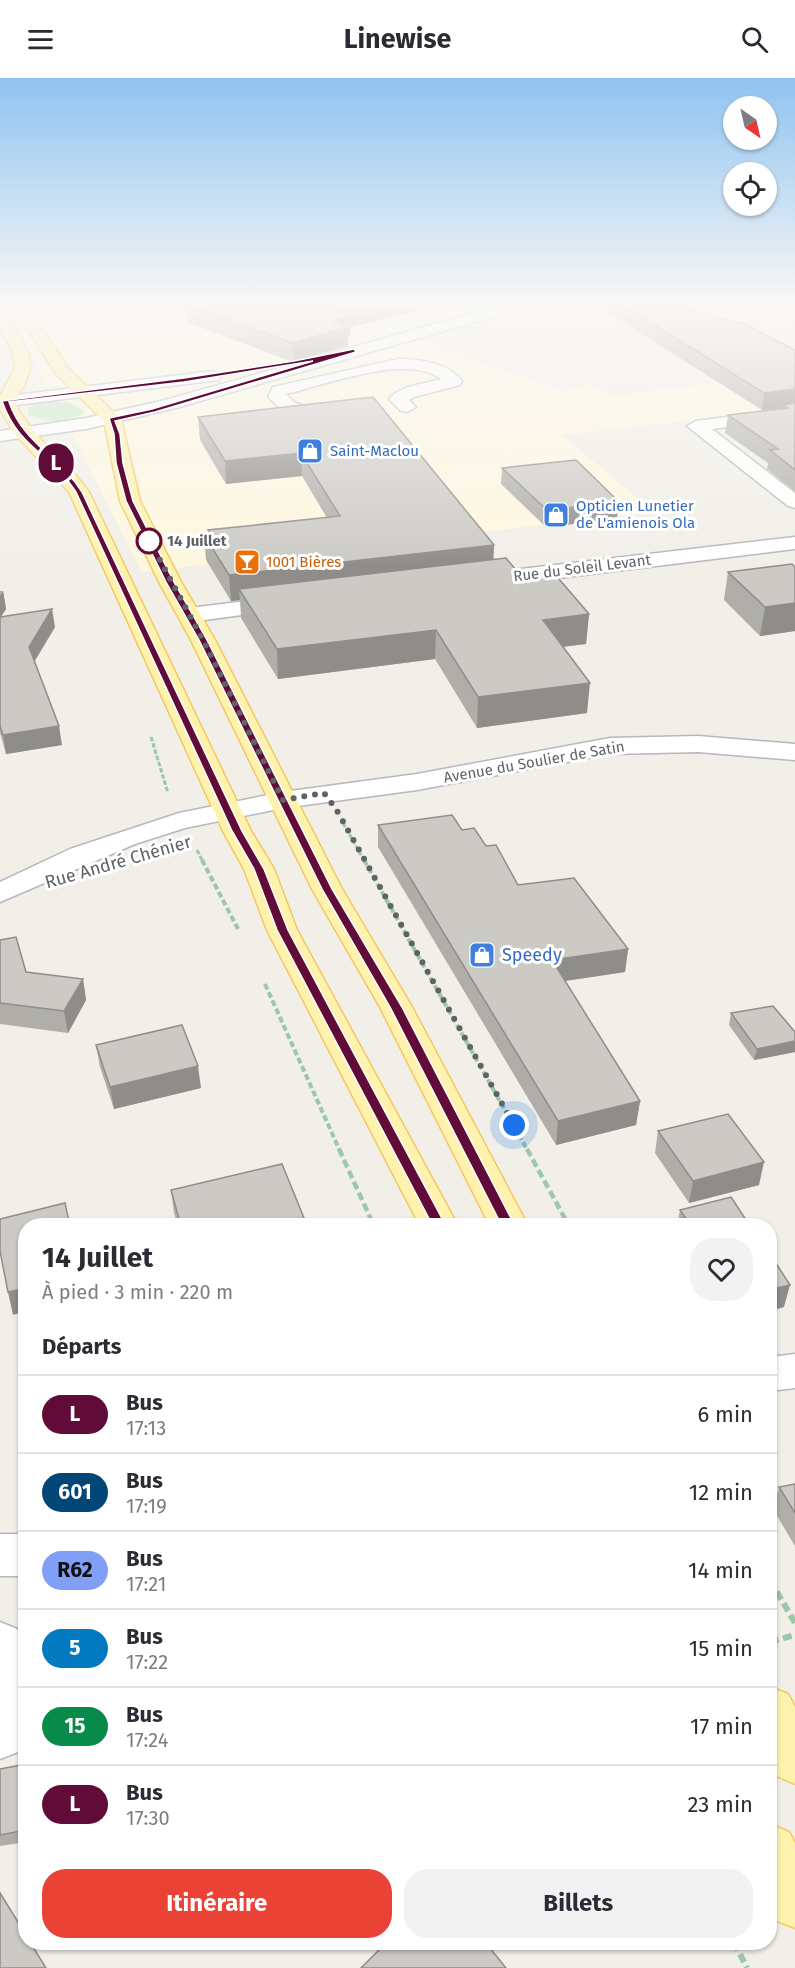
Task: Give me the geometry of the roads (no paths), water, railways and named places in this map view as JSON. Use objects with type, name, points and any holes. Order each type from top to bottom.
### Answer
[{"type":"main road","points":[[80,389],[112,420],[117,434],[120,463],[130,501],[170,582],[190,615],[327,889],[396,1007],[504,1218]]},
{"type":"main road","points":[[3,401],[22,434],[69,477],[79,492],[233,821],[259,869],[282,930],[435,1218]]},
{"type":"main road","points":[[777,1725],[795,1758]]},
{"type":"main road","points":[[777,1865],[795,1900]]},
{"type":"street","points":[[3,401],[105,389]]},
{"type":"street","points":[[0,436],[112,420],[223,389]]},
{"type":"street","points":[[287,389],[279,391],[277,397],[288,406],[320,420]]},
{"type":"street","points":[[407,407],[398,399],[408,393],[423,389]]},
{"type":"street","points":[[795,413],[696,426],[795,502]]},
{"type":"street","name":"Rue du Soleil Levant","points":[[455,583],[795,543]]},
{"type":"street","points":[[190,615],[301,602]]},
{"type":"street","name":"Avenue du Soulier de Satin","points":[[417,782],[610,746],[698,744],[795,752]]},
{"type":"street","points":[[233,821],[417,782]]},
{"type":"street","points":[[288,811],[336,809],[417,782]]},
{"type":"street","name":"Rue André Chénier","points":[[0,892],[80,855],[179,821],[233,821]]},
{"type":"street","name":"Rue André Chénier","points":[[0,898],[69,872],[191,841],[233,821]]},
{"type":"street","points":[[777,1373],[795,1371]]},
{"type":"street","points":[[0,1555],[18,1555]]},
{"type":"street","points":[[0,1645],[6,1720],[0,1734]]},
{"type":"place","name":"Saint-Maclou","points":[[310,451]]},
{"type":"place","name":"Opticien Lunetier de L'amienois Ola","points":[[556,515]]},
{"type":"place","name":"14 Juillet","points":[[149,541]]},
{"type":"place","name":"1001 Bières","points":[[247,562]]},
{"type":"place","name":"Speedy","points":[[482,955]]}]
